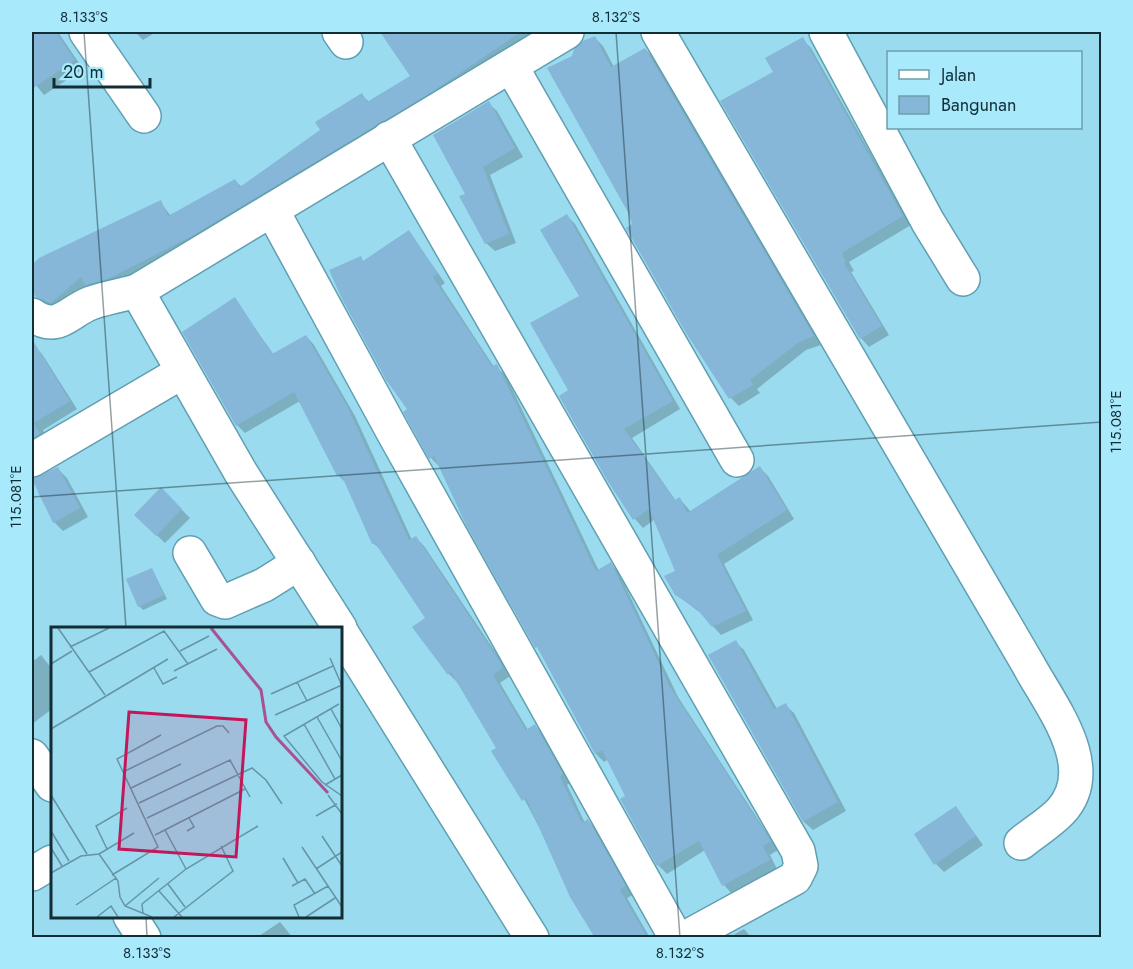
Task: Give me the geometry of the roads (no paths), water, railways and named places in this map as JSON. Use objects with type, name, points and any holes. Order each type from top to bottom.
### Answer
[{"type":"street","points":[[86,32],[144,116]]},
{"type":"street","points":[[32,315],[44,323],[57,322],[90,303],[137,291],[567,32]]},
{"type":"street","points":[[658,32],[1028,664],[1068,738],[1077,768],[1075,787],[1062,811],[1021,843]]},
{"type":"street","points":[[826,32],[928,222],[963,279]]},
{"type":"street","points":[[511,66],[737,460]]},
{"type":"street","points":[[388,138],[798,851],[801,866],[795,878],[685,938]]},
{"type":"street","points":[[272,210],[393,432],[676,938]]},
{"type":"street","points":[[137,291],[241,473],[339,627]]},
{"type":"street","points":[[32,460],[182,372]]},
{"type":"street","points":[[190,553],[217,598],[225,602],[264,585],[299,563]]},
{"type":"street","points":[[342,632],[532,938]]},
{"type":"street","points":[[32,756],[51,784]]},
{"type":"street","points":[[32,874],[51,863]]},
{"type":"street","points":[[131,918],[144,938]]}]
